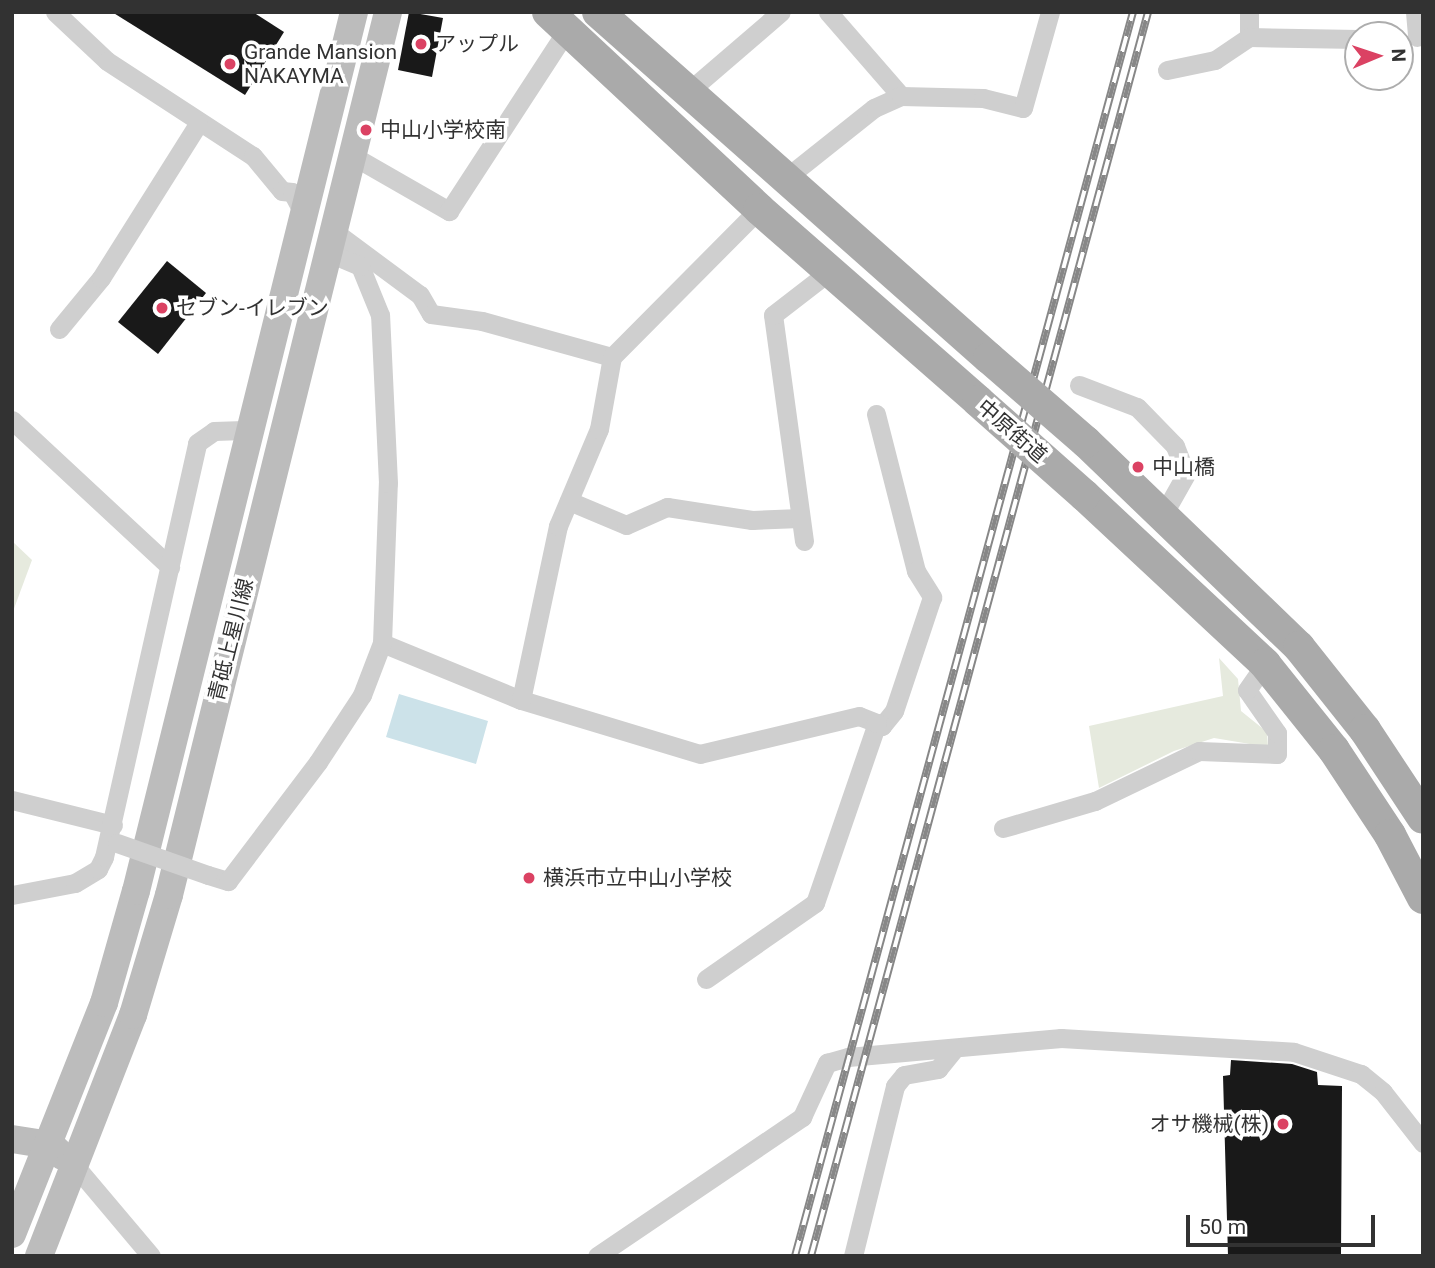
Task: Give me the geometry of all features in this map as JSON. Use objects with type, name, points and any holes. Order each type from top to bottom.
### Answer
[{"type":"main road","name":"青砥上星川線","points":[[39,1256],[133,1016],[169,895],[322,234],[354,12]]},
{"type":"main road","name":"青砥上星川線","points":[[12,1234],[51,1145],[104,1003],[136,891],[251,430],[353,156],[388,12]]},
{"type":"main road","name":"中原街道","points":[[598,12],[1164,513],[1300,647],[1365,730],[1423,818]]},
{"type":"main road","name":"中原街道","points":[[557,21],[759,209],[1084,495],[1265,664],[1334,750],[1390,835],[1423,898]]},
{"type":"main road","points":[[12,1139],[51,1145],[76,1167]]},
{"type":"street","points":[[12,800],[228,881],[318,762],[362,695],[382,643],[388,483],[380,315],[360,266],[322,234],[292,192],[282,191],[253,156],[198,124],[107,61],[55,12]]},
{"type":"street","points":[[689,91],[781,12]]},
{"type":"street","points":[[828,12],[901,96]]},
{"type":"street","points":[[786,178],[874,108],[901,96],[983,98],[1023,108],[1050,12]]},
{"type":"street","points":[[1249,12],[1249,37]]},
{"type":"street","points":[[353,156],[449,211],[557,21]]},
{"type":"street","points":[[1167,70],[1215,60],[1249,37],[1344,39]]},
{"type":"street","points":[[59,329],[101,278],[198,124]]},
{"type":"street","points":[[521,700],[558,526],[599,429],[612,357],[759,209]]},
{"type":"street","points":[[322,234],[420,295],[431,314],[482,321],[612,357]]},
{"type":"street","points":[[804,541],[773,315],[830,271]]},
{"type":"street","points":[[1079,385],[1137,407],[1175,446],[1186,474],[1181,490],[1164,513]]},
{"type":"street","points":[[382,643],[521,700],[700,754],[859,716],[882,726],[894,711],[932,597],[916,571],[876,414]]},
{"type":"street","points":[[12,420],[170,567]]},
{"type":"street","points":[[12,895],[75,883],[98,869],[112,836],[197,443],[214,431],[251,430]]},
{"type":"street","points":[[569,500],[626,525],[667,507],[752,520],[800,519]]},
{"type":"street","points":[[1003,828],[1095,801],[1199,751],[1277,754],[1277,733],[1247,690],[1265,664]]},
{"type":"street","points":[[706,979],[816,903],[877,723]]},
{"type":"street","points":[[597,1256],[802,1118],[827,1063],[1061,1038],[1294,1052],[1361,1074],[1383,1092],[1423,1143]]},
{"type":"street","points":[[853,1256],[895,1086],[904,1075],[938,1069],[956,1048]]},
{"type":"street","points":[[76,1167],[150,1256]]},
{"type":"shaded area","points":[[12,541],[32,560],[12,614]]},
{"type":"shaded area","points":[[1219,658],[1238,679],[1241,711],[1267,732],[1268,747],[1214,738],[1174,751],[1099,788],[1089,726],[1223,696]]},
{"type":"water","points":[[399,694],[488,721],[476,764],[386,737]]},
{"type":"building","name":"Grande Mansion NAKAYMA","points":[[112,12],[253,12],[284,32],[245,95]]},
{"type":"building","name":"アップル","points":[[409,12],[443,18],[432,77],[398,70]]},
{"type":"building","name":"セブン-イレブン","points":[[167,261],[206,293],[158,354],[118,322]]},
{"type":"building","name":"オサ機械(株)","points":[[1231,1060],[1292,1064],[1317,1072],[1318,1085],[1342,1086],[1341,1256],[1228,1256],[1223,1076],[1230,1075]]},
{"type":"railway","points":[[795,1256],[1133,12]]},
{"type":"railway","points":[[811,1256],[1148,12]]},
{"type":"place","name":"アップル","points":[[421,44]]},
{"type":"place","name":"Grande Mansion NAKAYMA","points":[[230,64]]},
{"type":"place","name":"中山小学校南","points":[[366,130]]},
{"type":"place","name":"セブン-イレブン","points":[[162,308]]},
{"type":"place","name":"中山橋","points":[[1138,467]]},
{"type":"place","name":"横浜市立中山小学校","points":[[529,878]]},
{"type":"place","name":"オサ機械(株)","points":[[1283,1124]]}]
